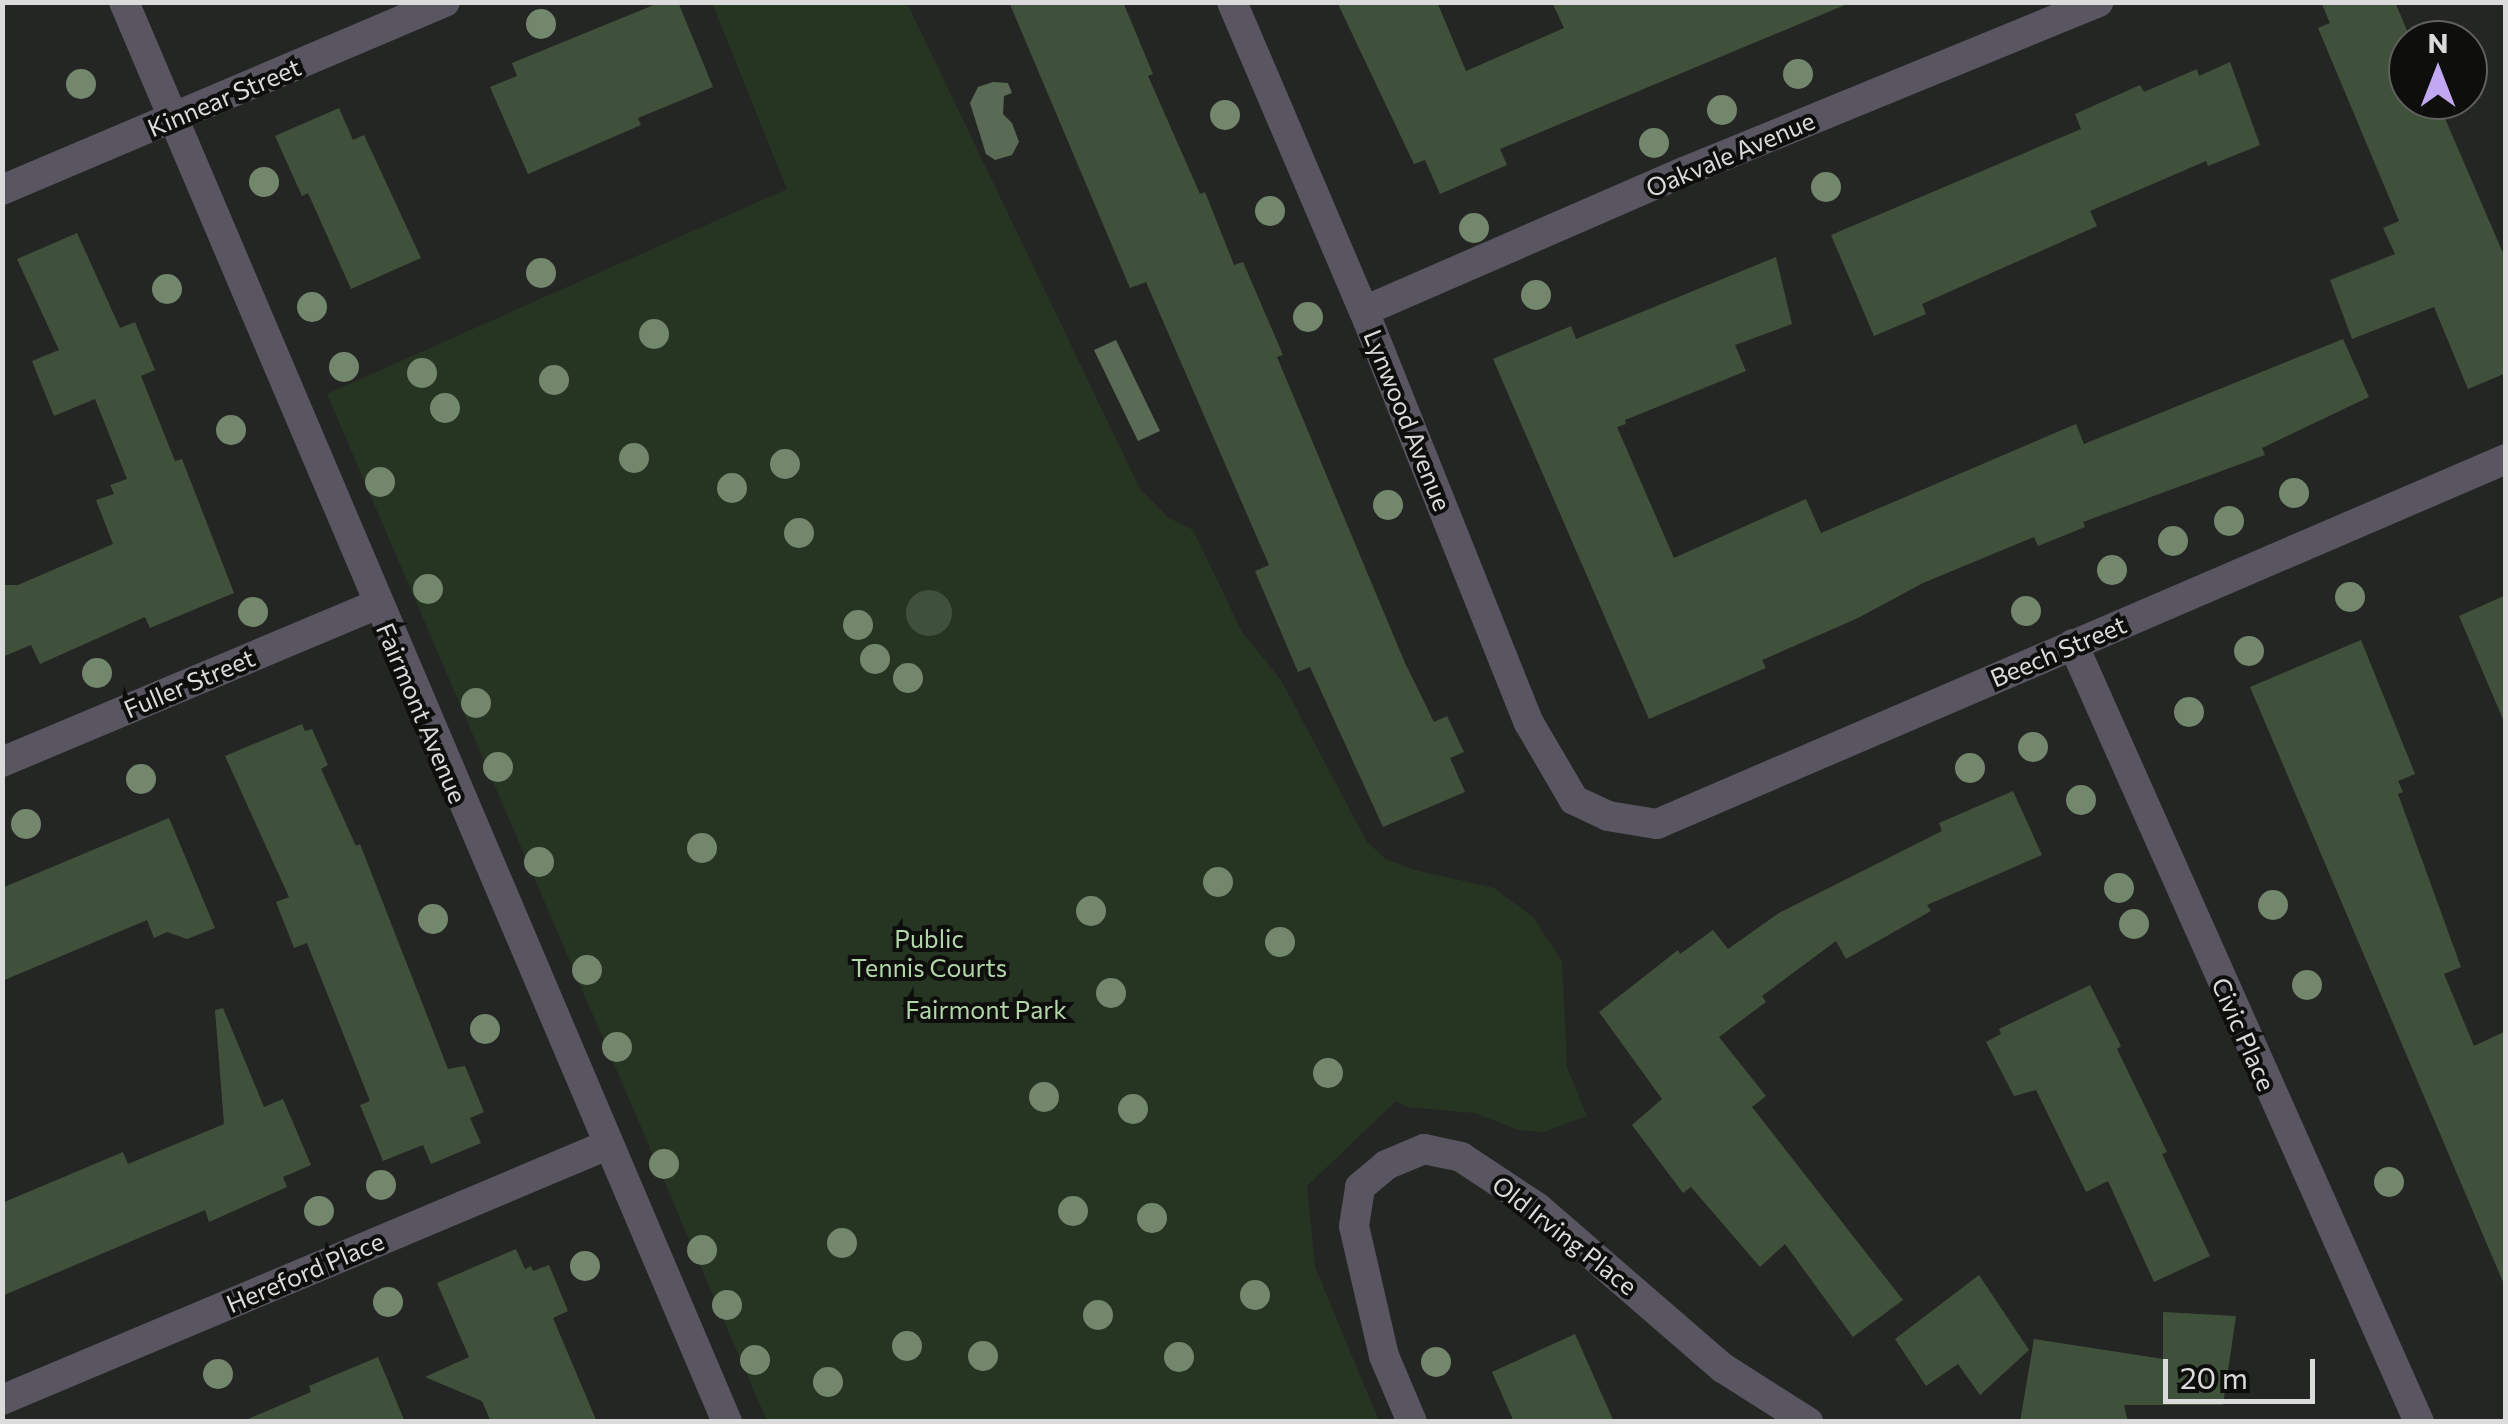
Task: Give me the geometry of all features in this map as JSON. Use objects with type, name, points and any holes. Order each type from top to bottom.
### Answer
[{"type":"street","name":"Fairmont Avenue","points":[[124,2],[376,605],[727,1422]]},
{"type":"street","name":"Kinnear Street","points":[[2,190],[446,2]]},
{"type":"street","name":"Lynwood Avenue","points":[[1232,2],[1364,311],[1530,723],[1574,800],[1608,816]]},
{"type":"street","name":"Oakvale Avenue","points":[[1364,311],[1684,172],[2099,2]]},
{"type":"street","name":"Beech Street","points":[[1608,816],[1657,824],[2506,459]]},
{"type":"street","name":"Fuller Street","points":[[2,762],[376,605]]},
{"type":"street","name":"Civic Place","points":[[2073,644],[2418,1422]]},
{"type":"street","name":"Hereford Place","points":[[2,1400],[607,1145]]},
{"type":"street","name":"Old Irving Place","points":[[1412,1422],[1384,1356],[1354,1226],[1360,1188],[1386,1165],[1424,1149],[1461,1157],[1538,1208],[1723,1368],[1808,1422]]},
{"type":"green space","name":"Fairmont Park","points":[[712,3],[907,3],[1140,489],[1169,518],[1193,530],[1242,632],[1281,680],[1367,842],[1386,859],[1415,870],[1494,888],[1533,917],[1562,961],[1567,1067],[1587,1116],[1544,1132],[1519,1130],[1474,1113],[1407,1107],[1396,1101],[1307,1186],[1315,1267],[1379,1421],[767,1421],[327,394],[787,189]]},
{"type":"shaded area","points":[[1008,83],[1012,93],[1004,96],[1003,114],[1012,123],[1019,142],[1012,155],[995,160],[986,154],[970,103],[978,87]]},
{"type":"shaded area","points":[[1116,340],[1160,431],[1138,441],[1094,350]]},
{"type":"building","points":[[661,2],[678,2],[713,87],[638,118],[641,125],[528,174],[490,87],[517,76],[512,63]]},
{"type":"building","points":[[1009,2],[1123,2],[1153,74],[1148,76],[1200,194],[1205,192],[1234,265],[1243,262],[1283,355],[1277,357],[1405,663],[1434,722],[1447,716],[1464,752],[1450,758],[1465,792],[1383,827],[1310,667],[1298,672],[1255,571],[1269,565],[1146,282],[1130,288]]},
{"type":"building","points":[[1337,2],[1437,2],[1466,71],[1564,28],[1552,2],[1852,2],[1500,149],[1507,165],[1440,194],[1425,160],[1414,164]]},
{"type":"building","points":[[2321,2],[2395,2],[2403,20],[2388,20],[2388,120],[2446,120],[2506,260],[2506,373],[2468,389],[2434,307],[2352,339],[2330,280],[2395,254],[2383,228],[2399,221],[2318,28],[2330,23]]},
{"type":"building","points":[[2230,62],[2260,145],[2208,166],[2206,161],[2090,211],[2097,226],[1922,304],[1926,314],[1874,336],[1831,235],[2081,129],[2075,114],[2140,85],[2144,92],[2197,69],[2199,76]]},
{"type":"building","points":[[339,108],[353,140],[364,135],[421,258],[351,289],[308,193],[302,196],[275,136]]},
{"type":"building","points":[[77,233],[120,328],[135,322],[155,370],[141,376],[175,461],[182,459],[234,593],[150,628],[145,617],[40,664],[31,645],[2,657],[2,585],[18,585],[113,544],[96,500],[114,494],[110,485],[127,479],[95,399],[54,416],[32,361],[59,350],[17,259]]},
{"type":"building","points":[[1776,257],[1792,324],[1735,345],[1746,371],[1625,420],[1626,424],[1617,427],[1674,558],[1806,499],[1821,533],[2076,424],[2084,444],[2343,339],[2369,397],[2262,448],[2265,455],[2083,522],[2085,527],[2038,546],[2034,537],[1923,583],[1858,618],[1762,660],[1766,668],[1649,719],[1493,359],[1571,326],[1576,339]]},
{"type":"building","points":[[929,590],[945,597],[952,613],[945,629],[929,636],[913,629],[906,613],[913,597]]},
{"type":"building","points":[[2506,595],[2506,724],[2505,724],[2459,616]]},
{"type":"building","points":[[2361,640],[2415,774],[2398,781],[2403,792],[2398,794],[2461,967],[2444,974],[2474,1046],[2506,1031],[2506,1289],[2250,687]]},
{"type":"building","points":[[302,724],[305,731],[312,729],[328,765],[321,769],[356,846],[360,844],[448,1069],[465,1066],[484,1112],[470,1118],[481,1143],[431,1164],[423,1145],[383,1161],[360,1105],[370,1101],[307,943],[294,948],[276,902],[289,897],[225,756]]},
{"type":"building","points":[[2013,791],[2042,855],[1927,905],[1931,911],[1846,959],[1836,941],[1762,996],[1766,1002],[1719,1037],[1766,1096],[1752,1107],[1903,1300],[1853,1337],[1785,1244],[1760,1267],[1691,1187],[1683,1193],[1632,1125],[1662,1099],[1599,1012],[1678,950],[1680,954],[1713,930],[1728,949],[1779,913],[1942,831],[1939,823]]},
{"type":"building","points":[[169,818],[215,928],[187,939],[167,932],[154,938],[147,920],[2,981],[2,888]]},
{"type":"building","points":[[2090,985],[2121,1046],[2117,1049],[2167,1152],[2162,1154],[2210,1256],[2154,1282],[2108,1181],[2086,1192],[2036,1090],[2014,1096],[1986,1042],[2001,1034],[1999,1029]]},
{"type":"building","points":[[223,1008],[264,1107],[283,1099],[311,1165],[283,1177],[287,1187],[209,1222],[205,1210],[2,1296],[2,1203],[123,1152],[128,1164],[224,1124],[215,1010]]},
{"type":"building","points":[[516,1249],[525,1269],[531,1266],[533,1271],[549,1265],[568,1311],[553,1318],[597,1422],[491,1422],[482,1401],[425,1377],[469,1357],[437,1283]]},
{"type":"building","points":[[1979,1275],[2029,1350],[1980,1395],[1958,1364],[1926,1386],[1895,1339]]},
{"type":"building","points":[[2163,1312],[2236,1316],[2223,1405],[2124,1405],[2128,1422],[2020,1422],[2034,1339],[2163,1359]]},
{"type":"building","points":[[1575,1334],[1614,1422],[1514,1422],[1492,1372]]},
{"type":"building","points":[[378,1357],[405,1422],[241,1422],[311,1392],[309,1386]]},
{"type":"park label","name":"Public Tennis Courts","points":[[929,954]]}]
